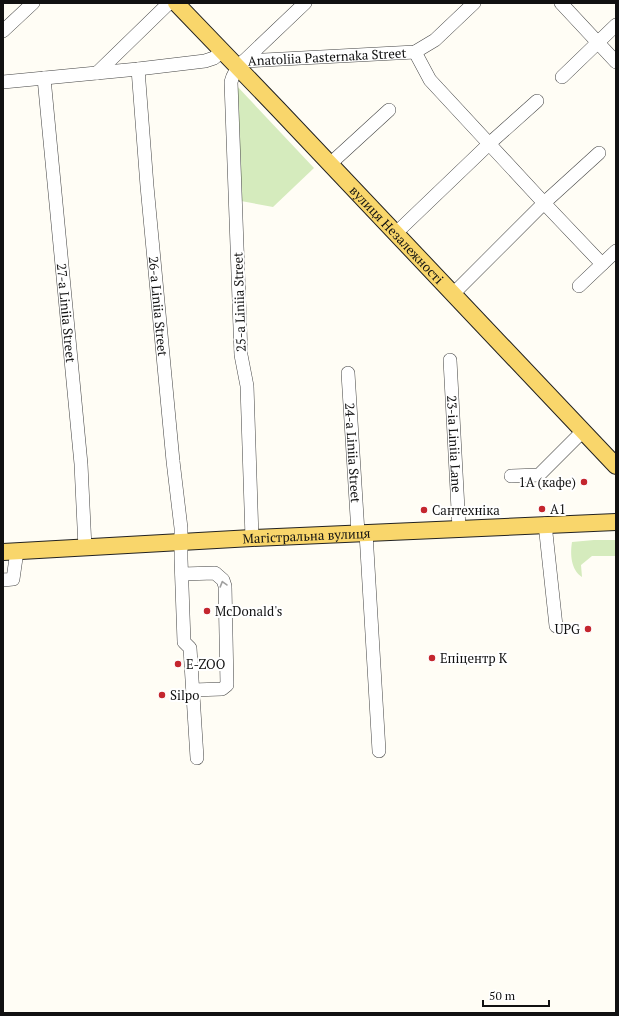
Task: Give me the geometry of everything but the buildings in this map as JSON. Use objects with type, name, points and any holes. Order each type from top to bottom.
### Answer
[{"type":"main road","name":"вулиця Незалежності","points":[[176,3],[222,51],[241,64],[395,234],[616,466]]},
{"type":"main road","name":"Магістральна вулиця","points":[[10,551],[614,521]]},
{"type":"street","points":[[3,31],[33,3]]},
{"type":"street","points":[[98,73],[169,3]]},
{"type":"street","points":[[241,64],[305,3]]},
{"type":"street","name":"Anatoliia Pasternaka Street","points":[[241,64],[415,52],[435,40],[474,3]]},
{"type":"street","points":[[561,3],[616,62]]},
{"type":"street","points":[[562,77],[616,25]]},
{"type":"street","points":[[3,82],[205,61],[214,58],[222,51]]},
{"type":"street","points":[[415,52],[430,80],[602,264]]},
{"type":"street","name":"25-a Liniia Street","points":[[241,64],[232,77],[231,82],[241,355],[248,386],[252,538]]},
{"type":"street","name":"26-a Liniia Street","points":[[138,69],[172,461],[181,528],[184,642],[190,648],[197,758]]},
{"type":"street","name":"27-a Liniia Street","points":[[44,78],[81,464],[85,548]]},
{"type":"street","points":[[395,234],[490,143],[537,101]]},
{"type":"street","points":[[330,164],[389,110]]},
{"type":"street","points":[[453,294],[544,203],[599,153]]},
{"type":"street","points":[[579,286],[616,251]]},
{"type":"street","name":"23-ia Liniia Lane","points":[[450,360],[459,528]]},
{"type":"street","name":"24-a Liniia Street","points":[[348,373],[379,751]]},
{"type":"street","points":[[511,476],[539,475],[583,431]]},
{"type":"street","points":[[545,524],[556,626]]},
{"type":"street","points":[[3,580],[13,579],[10,551]]},
{"type":"street","points":[[182,574],[215,573],[223,580],[225,586],[227,682],[225,688],[222,689],[193,690]]},
{"type":"green space","points":[[235,84],[314,168],[273,207],[241,201]]},
{"type":"green space","points":[[616,540],[616,556],[592,556],[581,565],[582,577],[573,566],[571,552],[572,542]]},
{"type":"place","name":"1А (кафе)","points":[[584,482]]},
{"type":"place","name":"А1","points":[[542,509]]},
{"type":"place","name":"Сантехніка","points":[[424,510]]},
{"type":"place","name":"McDonald's","points":[[207,611]]},
{"type":"place","name":"UPG","points":[[588,629]]},
{"type":"place","name":"Епіцентр К","points":[[432,658]]},
{"type":"place","name":"E-ZOO","points":[[178,664]]},
{"type":"place","name":"Silpo","points":[[162,695]]}]
